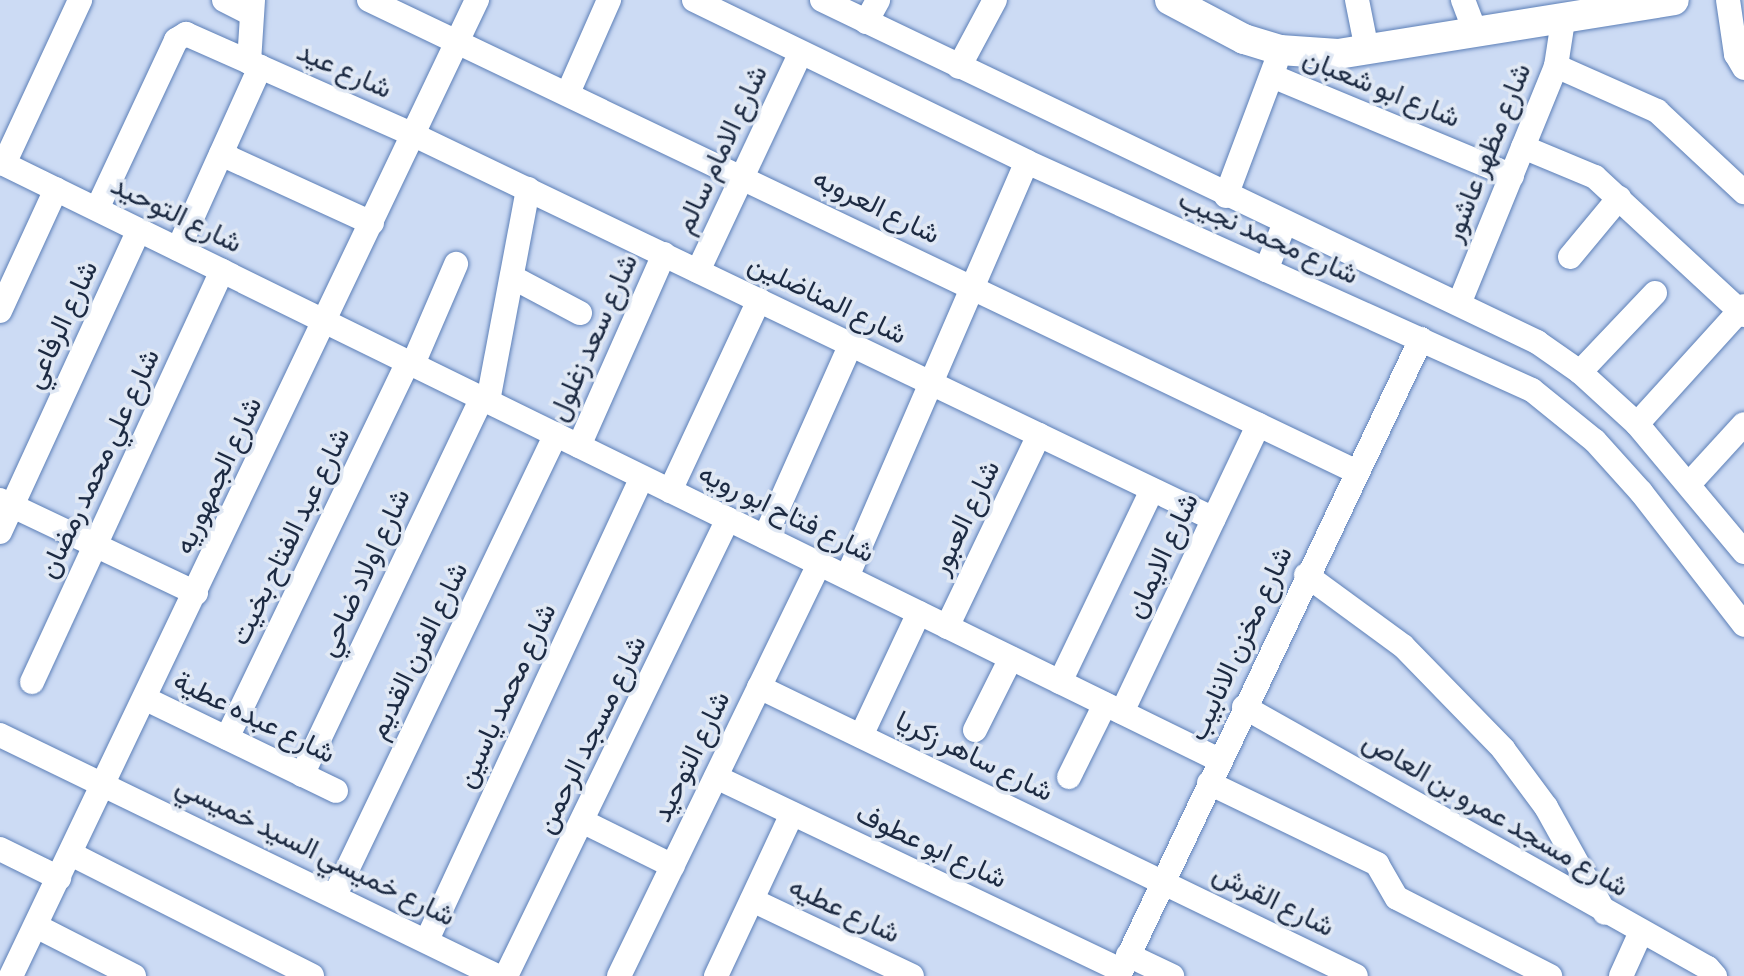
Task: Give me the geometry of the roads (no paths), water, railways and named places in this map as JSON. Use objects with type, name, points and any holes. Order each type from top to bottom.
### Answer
[{"type":"street","points":[[2,163],[80,0]]},
{"type":"street","points":[[178,249],[221,154],[255,65],[253,7],[224,0]]},
{"type":"street","name":"شارع العروبه","points":[[369,0],[1355,471]]},
{"type":"street","name":"شارع الجمهوريه","points":[[9,966],[36,926],[105,784],[477,0]]},
{"type":"street","points":[[568,93],[609,0]]},
{"type":"street","name":"شارع محمد نجيب","points":[[694,0],[1027,162],[1532,390],[1565,414],[1641,492],[1744,625]]},
{"type":"street","name":"شارع محمد نجيب","points":[[822,0],[1284,225],[1537,342],[1580,372],[1637,424],[1744,552]]},
{"type":"street","points":[[866,22],[878,0]]},
{"type":"street","points":[[959,67],[995,0]]},
{"type":"street","points":[[1357,0],[1367,50]]},
{"type":"street","points":[[1463,0],[1476,34]]},
{"type":"street","points":[[1175,1],[1244,39],[1276,63],[1476,34],[1566,14],[1674,0]]},
{"type":"street","points":[[1728,0],[1736,54],[1744,68]]},
{"type":"street","name":"شارع مظهر عاشور","points":[[1459,304],[1556,66],[1566,14]]},
{"type":"street","name":"شارع عيد","points":[[97,209],[178,37],[186,34],[414,135]]},
{"type":"street","name":"شارع الامام سالم","points":[[698,271],[800,54]]},
{"type":"street","points":[[1226,196],[1276,63]]},
{"type":"street","name":"شارع ابو شعبان","points":[[1276,63],[1512,176]]},
{"type":"street","points":[[1556,66],[1657,111],[1744,192]]},
{"type":"street","name":"شارع المناضلين","points":[[414,135],[1214,519]]},
{"type":"street","points":[[1523,147],[1583,170],[1619,198],[1743,310],[1637,424]]},
{"type":"street","points":[[221,154],[372,223]]},
{"type":"street","points":[[847,577],[1027,162]]},
{"type":"street","name":"شارع التوحيد","points":[[2,163],[326,322]]},
{"type":"street","points":[[0,311],[56,189]]},
{"type":"street","name":"شارع اولاد ضاحي","points":[[302,775],[485,400],[528,189]]},
{"type":"street","points":[[1570,257],[1619,198]]},
{"type":"street","points":[[1266,270],[1284,225]]},
{"type":"street","name":"شارع الرفاعي","points":[[0,532],[6,503],[139,230]]},
{"type":"street","name":"شارع سعد زغلول","points":[[579,446],[664,254]]},
{"type":"street","name":"شارع عبد الفتاح بخيت","points":[[227,738],[456,264]]},
{"type":"street","name":"شارع علي محمد رمضان","points":[[32,682],[222,271]]},
{"type":"street","points":[[512,277],[580,313]]},
{"type":"street","points":[[1580,372],[1655,293]]},
{"type":"street","points":[[670,491],[759,300]]},
{"type":"street","name":"شارع فتاح ابو رويه","points":[[326,322],[1219,760]]},
{"type":"street","name":"شارع مخزن الانابيب","points":[[1123,967],[1355,471],[1421,339]]},
{"type":"street","points":[[765,537],[851,344]]},
{"type":"street","points":[[1689,484],[1744,424]]},
{"type":"street","name":"شارع الايمان","points":[[1069,777],[1113,708],[1214,519],[1258,425]]},
{"type":"street","name":"شارع الفرن القديم","points":[[335,895],[556,434]]},
{"type":"street","name":"شارع العبور","points":[[947,627],[1039,435]]},
{"type":"street","name":"شارع محمد ياسين","points":[[427,940],[642,477]]},
{"type":"street","points":[[1060,682],[1152,490]]},
{"type":"street","points":[[6,503],[196,593]]},
{"type":"street","name":"شارع مسجد الرحمن","points":[[506,976],[584,822],[728,519]]},
{"type":"street","points":[[1690,554],[1723,527]]},
{"type":"street","name":"شارع التوحيد","points":[[619,976],[819,564]]},
{"type":"street","points":[[1306,575],[1403,646],[1484,728],[1546,807],[1605,913]]},
{"type":"street","points":[[861,736],[919,613]]},
{"type":"street","points":[[975,730],[1011,658]]},
{"type":"street","name":"شارع ساهر زكريا","points":[[759,687],[1163,881]]},
{"type":"street","name":"شارع عبده عطية","points":[[146,699],[336,791]]},
{"type":"street","name":"شارع مسجد عمرو بن العاص","points":[[1244,707],[1714,976]]},
{"type":"street","name":"شارع خميسي السيد خميسي","points":[[0,735],[497,976]]},
{"type":"street","name":"شارع ابو عطوف","points":[[716,777],[1123,967],[1172,976]]},
{"type":"street","points":[[1209,783],[1377,864],[1397,898],[1550,976]]},
{"type":"street","points":[[716,976],[792,814]]},
{"type":"street","points":[[584,822],[673,866]]},
{"type":"street","points":[[0,849],[59,878]]},
{"type":"street","points":[[71,854],[312,976]]},
{"type":"street","name":"شارع القرش","points":[[1163,881],[1356,976]]},
{"type":"street","name":"شارع عطيه","points":[[752,900],[912,976]]},
{"type":"street","points":[[36,926],[134,976]]},
{"type":"street","points":[[1621,976],[1641,932]]}]
